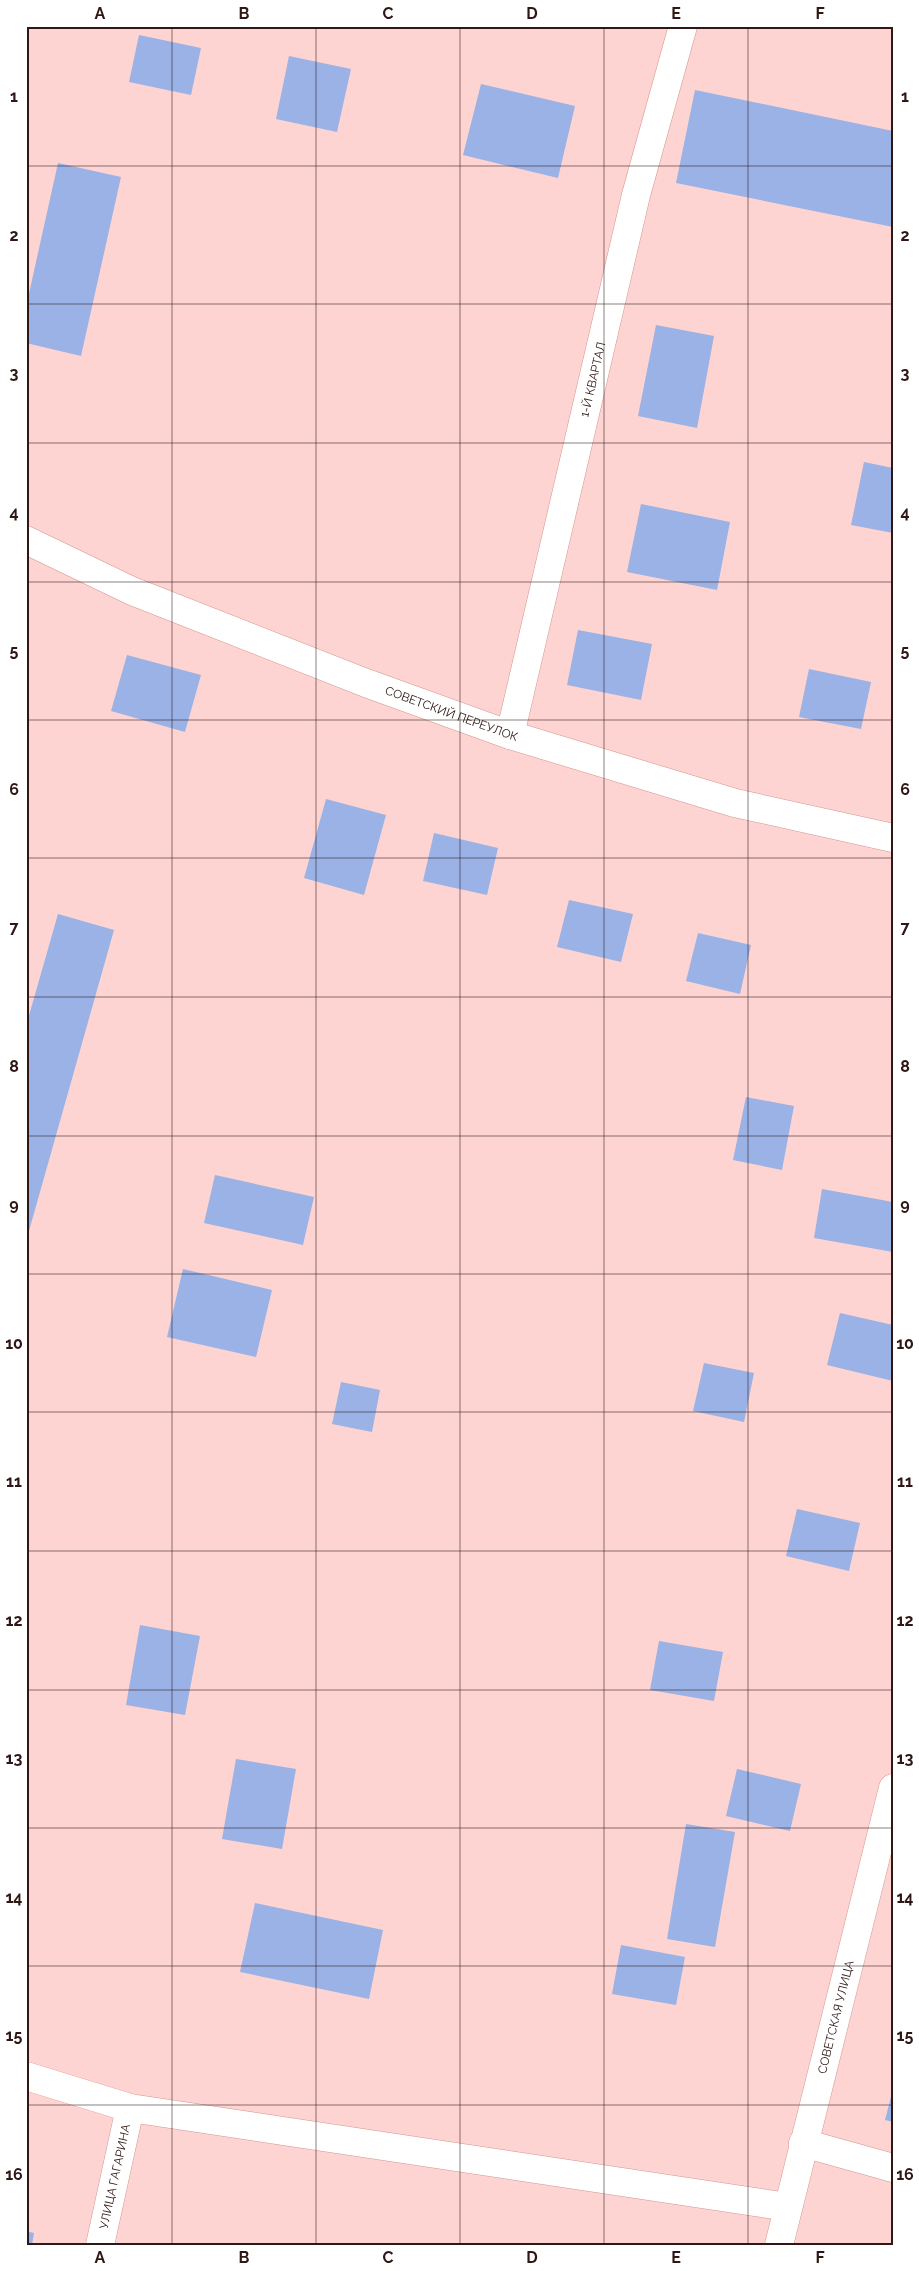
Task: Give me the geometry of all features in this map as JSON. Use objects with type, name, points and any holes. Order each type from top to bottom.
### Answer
[{"type":"street","name":"1-Й КВАРТАЛ","points":[[510,735],[636,195],[683,26]]},
{"type":"street","name":"СОВЕТСКИЙ ПЕРЕУЛОК","points":[[26,540],[132,591],[366,683],[510,735],[735,803],[893,838]]},
{"type":"street","name":"СОВЕТСКАЯ УЛИЦА","points":[[779,2245],[893,1788]]},
{"type":"street","points":[[26,2076],[130,2108],[788,2207]]},
{"type":"street","name":"УЛИЦА ГАГАРИНА","points":[[100,2245],[130,2108]]},
{"type":"street","points":[[803,2143],[893,2168]]},
{"type":"building","points":[[139,35],[201,48],[191,95],[129,82]]},
{"type":"building","points":[[289,56],[351,69],[337,132],[276,119]]},
{"type":"building","points":[[481,84],[575,106],[558,178],[463,155]]},
{"type":"building","points":[[695,90],[893,131],[893,227],[676,183]]},
{"type":"building","points":[[58,163],[121,177],[81,356],[26,343],[26,307]]},
{"type":"building","points":[[656,325],[714,336],[697,428],[638,416]]},
{"type":"building","points":[[864,462],[893,468],[893,533],[851,525]]},
{"type":"building","points":[[641,504],[730,522],[717,590],[627,572]]},
{"type":"building","points":[[578,630],[652,644],[641,700],[567,685]]},
{"type":"building","points":[[127,655],[201,675],[185,732],[111,711]]},
{"type":"building","points":[[809,669],[871,682],[861,729],[799,717]]},
{"type":"building","points":[[326,799],[386,815],[364,895],[304,878]]},
{"type":"building","points":[[434,833],[498,848],[487,895],[423,881]]},
{"type":"building","points":[[569,900],[633,914],[621,962],[557,947]]},
{"type":"building","points":[[58,914],[114,930],[27,1238],[26,1026]]},
{"type":"building","points":[[698,933],[751,945],[740,994],[686,981]]},
{"type":"building","points":[[746,1097],[794,1106],[782,1170],[733,1160]]},
{"type":"building","points":[[215,1175],[314,1197],[303,1245],[204,1223]]},
{"type":"building","points":[[822,1189],[893,1202],[893,1252],[814,1238]]},
{"type":"building","points":[[183,1269],[272,1290],[256,1357],[167,1337]]},
{"type":"building","points":[[840,1313],[893,1325],[893,1381],[827,1365]]},
{"type":"building","points":[[704,1363],[754,1373],[744,1422],[693,1411]]},
{"type":"building","points":[[341,1382],[380,1390],[372,1432],[332,1424]]},
{"type":"building","points":[[797,1509],[860,1523],[849,1571],[786,1556]]},
{"type":"building","points":[[140,1625],[200,1636],[185,1715],[126,1705]]},
{"type":"building","points":[[659,1641],[723,1652],[714,1701],[650,1690]]},
{"type":"building","points":[[236,1759],[296,1769],[282,1849],[222,1839]]},
{"type":"building","points":[[737,1769],[801,1784],[790,1831],[726,1816]]},
{"type":"building","points":[[686,1824],[735,1832],[715,1947],[667,1939]]},
{"type":"building","points":[[255,1903],[383,1930],[369,1999],[240,1972]]},
{"type":"building","points":[[621,1945],[685,1957],[676,2005],[612,1994]]},
{"type":"building","points":[[893,2093],[893,2122],[885,2120]]},
{"type":"building","points":[[26,2231],[34,2233],[32,2245],[26,2245]]}]
